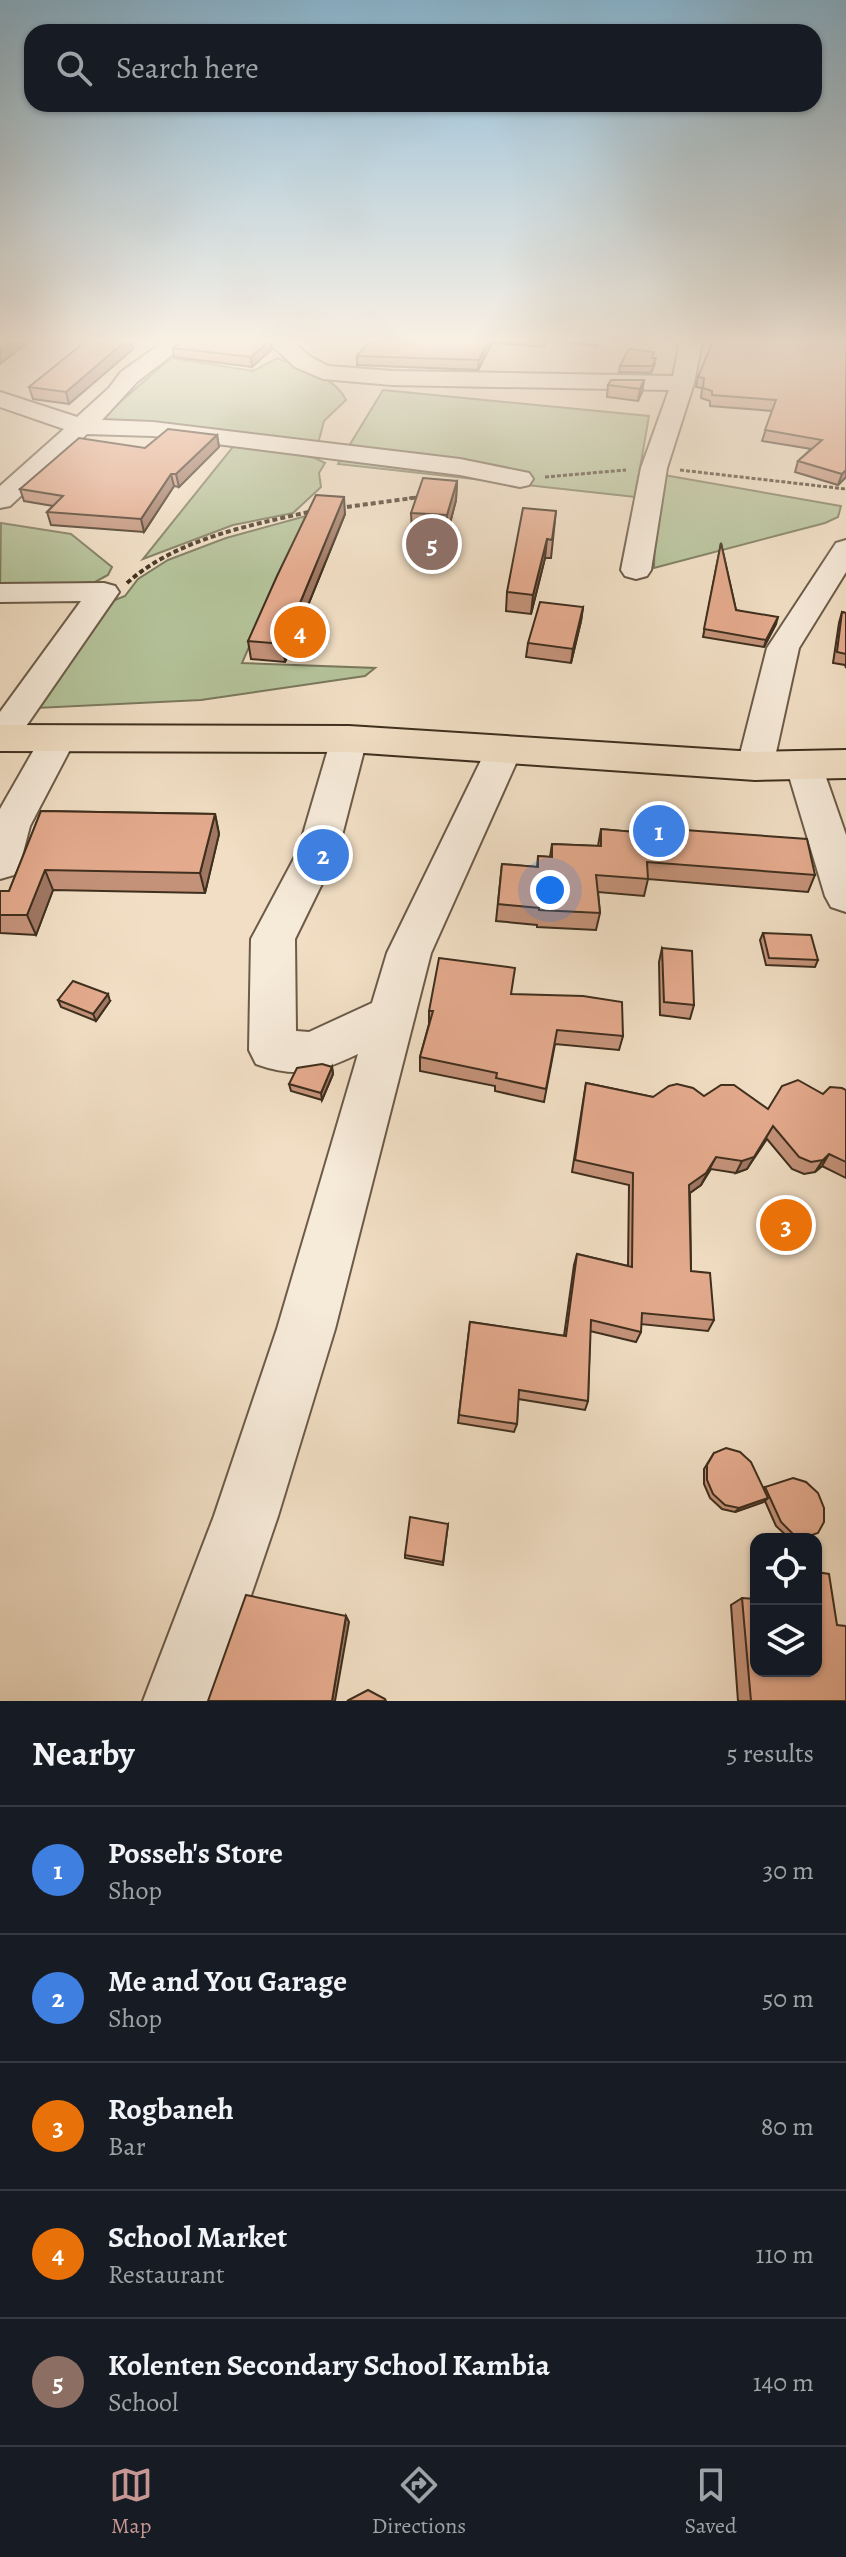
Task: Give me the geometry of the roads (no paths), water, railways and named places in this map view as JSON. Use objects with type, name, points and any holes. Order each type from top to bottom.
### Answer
[{"type":"highway","points":[[0,738],[349,739],[755,766],[846,764]]},
{"type":"street","points":[[54,417],[80,426],[153,429],[460,467],[520,479]]},
{"type":"street","points":[[0,500],[89,417]]},
{"type":"street","points":[[636,570],[654,468],[671,417]]},
{"type":"street","points":[[755,766],[783,648],[846,549]]},
{"type":"street","points":[[0,593],[104,592],[0,738]]},
{"type":"street","points":[[349,739],[318,851],[273,939],[273,1050],[312,1053],[389,1017]]},
{"type":"street","points":[[0,864],[10,826],[57,740]]},
{"type":"street","points":[[179,1701],[246,1516],[306,1329],[409,953],[504,750]]},
{"type":"street","points":[[804,766],[846,896]]},
{"type":"place","name":"Kolenten Secondary School Kambia","points":[[432,544]]},
{"type":"place","name":"School Market","points":[[300,632]]},
{"type":"place","name":"Posseh's Store","points":[[659,831]]},
{"type":"place","name":"Me and You Garage","points":[[323,855]]},
{"type":"place","name":"Rogbaneh","points":[[786,1225]]}]
